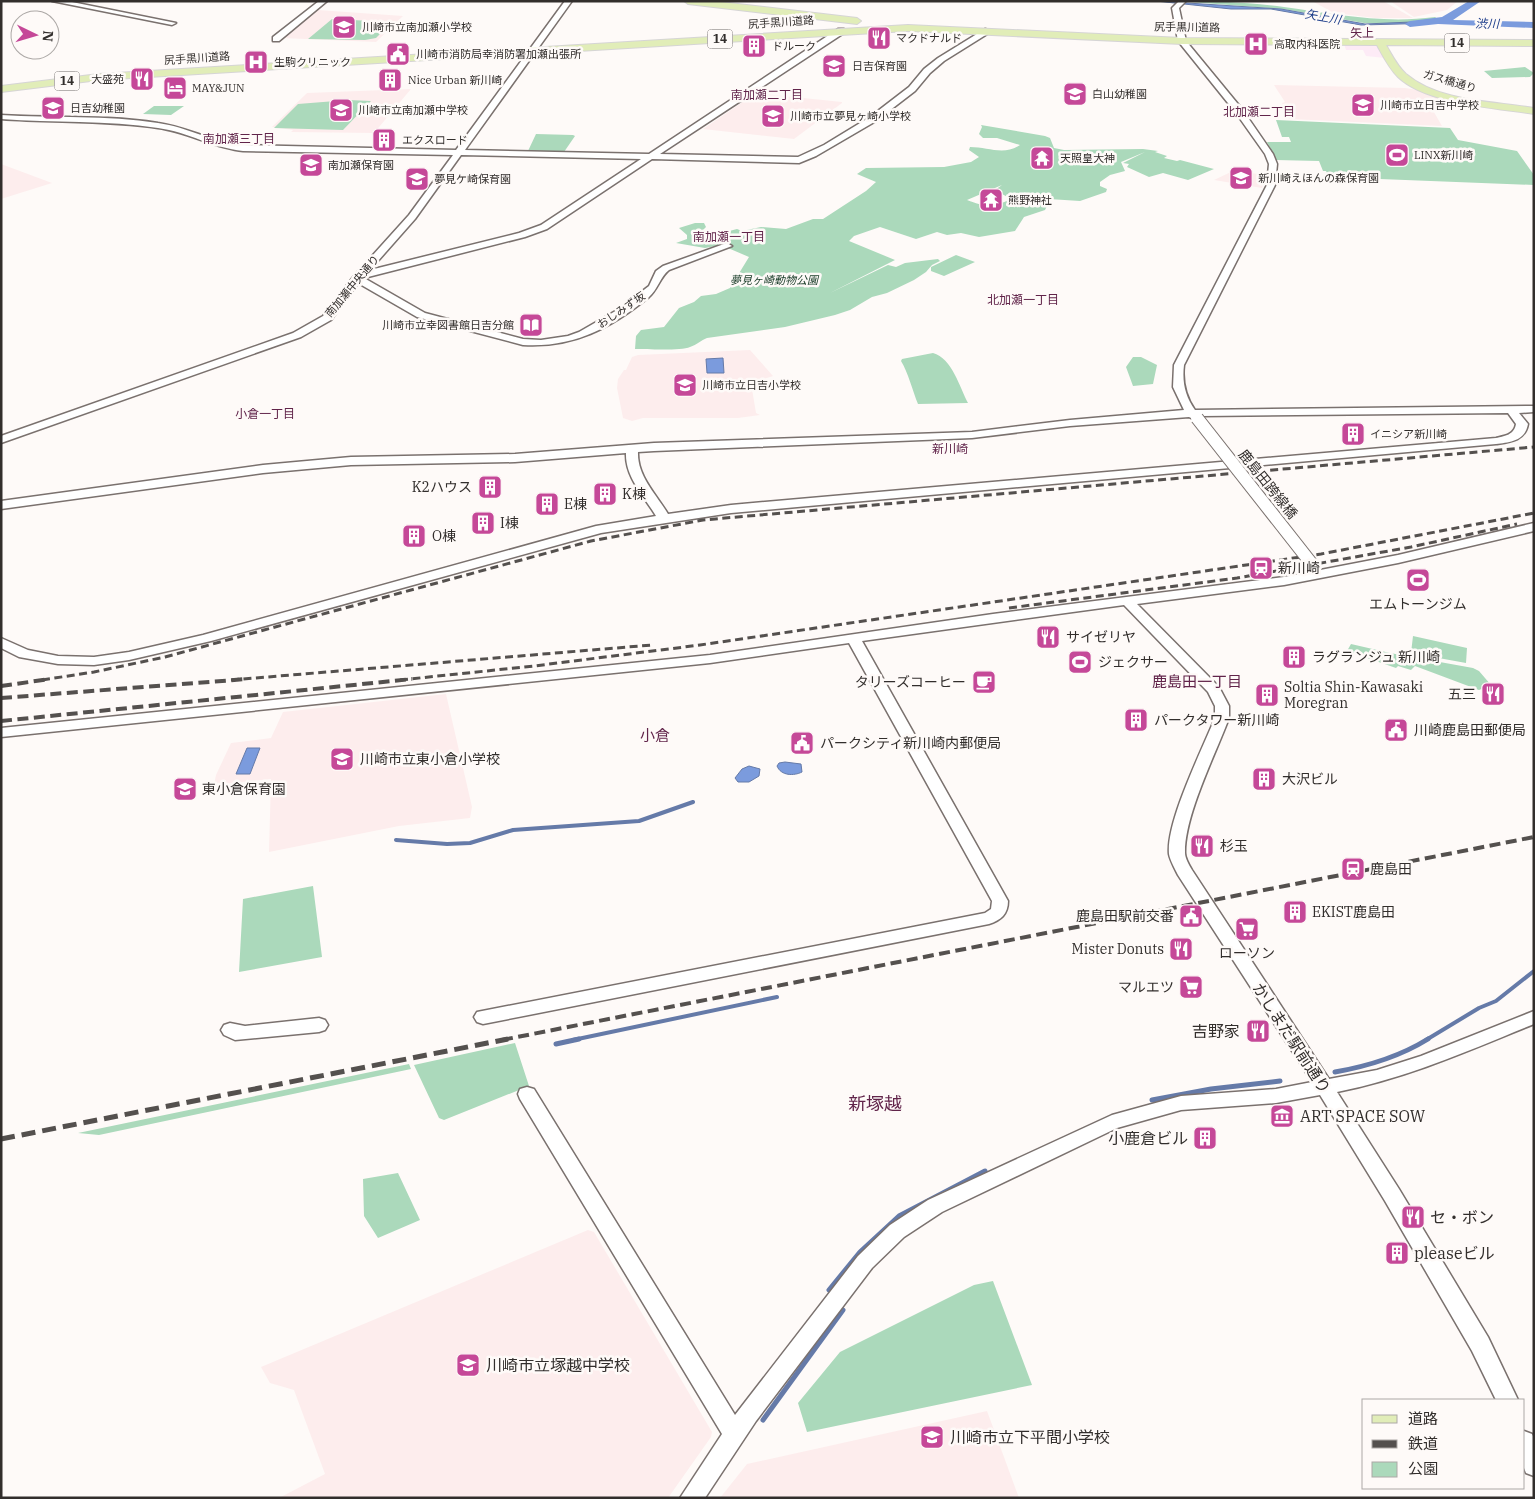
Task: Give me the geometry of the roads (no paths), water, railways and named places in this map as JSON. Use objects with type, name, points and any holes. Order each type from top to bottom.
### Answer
[{"type":"main road","points":[[688,1],[908,28]]},
{"type":"main road","name":"尻手黒川道路","points":[[1,89],[99,77],[908,28],[1182,41],[1534,43]]},
{"type":"main road","name":"ガス橋通り","points":[[1380,42],[1402,76],[1425,88],[1464,100],[1534,111]]},
{"type":"street","points":[[55,1],[172,23]]},
{"type":"street","points":[[276,39],[324,1]]},
{"type":"street","name":"南加瀬中央通り","points":[[1,440],[297,335],[327,318],[357,278],[412,217],[569,1]]},
{"type":"street","points":[[1182,41],[1175,15],[1176,7],[1183,1]]},
{"type":"street","points":[[357,278],[368,273],[535,231],[653,156],[842,31]]},
{"type":"street","points":[[1,117],[102,120],[156,124],[176,129],[212,144],[232,148],[786,160],[805,157],[863,125],[914,88],[928,71],[960,46],[988,31]]},
{"type":"street","name":"鹿島田跨線橋","points":[[1182,41],[1245,120],[1267,151],[1273,164],[1273,178],[1179,365],[1176,376],[1177,386],[1183,402],[1318,572]]},
{"type":"street","name":"おしみず坂","points":[[357,278],[421,315],[532,343],[560,341],[583,334],[638,301],[653,287],[659,272],[666,268],[727,246]]},
{"type":"street","points":[[1,505],[306,464],[396,459],[515,458],[632,449],[972,435],[1070,423],[1194,415],[1351,411],[1512,411],[1534,409]]},
{"type":"street","points":[[1,642],[24,654],[58,660],[94,661],[136,655],[570,537],[664,518],[731,509],[1496,441],[1513,438],[1521,430],[1522,424],[1512,411]]},
{"type":"street","points":[[632,449],[630,459],[635,473],[664,518]]},
{"type":"street","points":[[1,733],[690,662],[1318,572],[1460,545],[1534,527]]},
{"type":"street","name":"かしまだ駅前通り","points":[[1133,600],[1214,690],[1222,706],[1222,718],[1183,817],[1178,838],[1177,855],[1184,871],[1392,1195],[1480,1344],[1507,1399]]},
{"type":"street","points":[[483,1017],[979,920],[996,915],[1000,910],[1000,901],[854,639]]},
{"type":"street","points":[[692,1498],[734,1434],[865,1262],[897,1231],[935,1206],[1112,1122],[1181,1103],[1276,1096],[1377,1077],[1427,1061],[1534,1017]]},
{"type":"street","points":[[230,1030],[235,1033],[245,1034],[319,1025]]},
{"type":"street","points":[[527,1094],[734,1434]]},
{"type":"street","points":[[1525,1443],[1534,1465]]},
{"type":"water","name":"矢上川","points":[[1156,1],[1281,9],[1365,24],[1435,21],[1439,23],[1361,25],[1271,9],[1231,9]]},
{"type":"water","points":[[723,358],[724,373],[707,373],[706,359]]},
{"type":"water","points":[[247,748],[260,748],[250,774],[236,774]]},
{"type":"water","points":[[779,763],[801,764],[802,772],[792,774],[781,772],[777,766]]},
{"type":"water","points":[[749,766],[760,769],[759,776],[749,782],[738,782],[735,778],[742,769]]},
{"type":"waterway","name":"渋川","points":[[1410,24],[1445,20],[1476,1]]},
{"type":"waterway","name":"渋川","points":[[1442,23],[1534,25]]},
{"type":"waterway","points":[[396,840],[447,844],[470,843],[513,830],[639,821],[693,802]]},
{"type":"waterway","points":[[1426,1040],[1479,1008],[1496,1001],[1534,971]]},
{"type":"waterway","points":[[573,1040],[777,997]]},
{"type":"waterway","points":[[556,1044],[579,1039]]},
{"type":"waterway","points":[[1335,1072],[1383,1060],[1406,1051],[1428,1039]]},
{"type":"waterway","points":[[1152,1100],[1211,1089],[1280,1081]]},
{"type":"waterway","points":[[829,1290],[860,1252],[899,1216],[985,1171]]},
{"type":"waterway","points":[[763,1420],[843,1310]]},
{"type":"railway","points":[[42,680],[94,672],[165,657],[591,541],[703,520],[1534,447]]},
{"type":"railway","points":[[400,680],[534,666],[700,645],[1321,554],[1534,513]]},
{"type":"railway","points":[[1009,608],[1237,578],[1411,547],[1517,524]]},
{"type":"railway","points":[[231,680],[652,645]]},
{"type":"railway","points":[[1,686],[50,679]]},
{"type":"railway","points":[[1,698],[247,679]]},
{"type":"railway","points":[[1,721],[412,679]]},
{"type":"railway","points":[[502,1040],[1534,837]]},
{"type":"railway","points":[[1,1139],[508,1039]]},
{"type":"place","name":"川崎市立南加瀬小学校","points":[[344,27]]},
{"type":"place","name":"マクドナルド","points":[[879,38]]},
{"type":"place","name":"高取内科医院","points":[[1256,44]]},
{"type":"place","name":"ドルーク","points":[[754,46]]},
{"type":"place","name":"川崎市消防局幸消防署加瀬出張所","points":[[398,54]]},
{"type":"place","name":"生駒クリニック","points":[[256,62]]},
{"type":"place","name":"日吉保育園","points":[[834,66]]},
{"type":"place","name":"大盛苑","points":[[142,79]]},
{"type":"place","name":"Nice Urban 新川崎","points":[[390,80]]},
{"type":"place","name":"MAY&JUN","points":[[175,88]]},
{"type":"place","name":"白山幼稚園","points":[[1075,94]]},
{"type":"place","name":"川崎市立日吉中学校","points":[[1363,105]]},
{"type":"place","name":"日吉幼稚園","points":[[53,108]]},
{"type":"place","name":"川崎市立南加瀬中学校","points":[[341,110]]},
{"type":"place","name":"川崎市立夢見ヶ崎小学校","points":[[773,116]]},
{"type":"place","name":"エクスロード","points":[[384,140]]},
{"type":"place","name":"LINX新川崎","points":[[1397,155]]},
{"type":"place","name":"天照皇大神","points":[[1042,158]]},
{"type":"place","name":"南加瀬保育園","points":[[311,165]]},
{"type":"place","name":"新川崎えほんの森保育園","points":[[1241,178]]},
{"type":"place","name":"夢見ケ崎保育園","points":[[417,179]]},
{"type":"place","name":"熊野神社","points":[[991,200]]},
{"type":"place","name":"川崎市立幸図書館日吉分館","points":[[531,325]]},
{"type":"place","name":"川崎市立日吉小学校","points":[[685,385]]},
{"type":"place","name":"イニシア新川崎","points":[[1353,434]]},
{"type":"place","name":"K2ハウス","points":[[490,487]]},
{"type":"place","name":"K棟","points":[[605,494]]},
{"type":"place","name":"E棟","points":[[547,504]]},
{"type":"place","name":"I棟","points":[[483,523]]},
{"type":"place","name":"O棟","points":[[414,536]]},
{"type":"place","name":"新川崎","points":[[1261,568]]},
{"type":"place","name":"エムトーンジム","points":[[1418,580]]},
{"type":"place","name":"サイゼリヤ","points":[[1048,637]]},
{"type":"place","name":"ラグランジュ 新川崎","points":[[1294,657]]},
{"type":"place","name":"ジェクサー","points":[[1080,662]]},
{"type":"place","name":"タリーズコーヒー","points":[[984,682]]},
{"type":"place","name":"五三","points":[[1493,694]]},
{"type":"place","name":"Soltia Shin-Kawasaki Moregran","points":[[1267,695]]},
{"type":"place","name":"パークタワー新川崎","points":[[1136,720]]},
{"type":"place","name":"川崎鹿島田郵便局","points":[[1396,730]]},
{"type":"place","name":"パークシティ新川崎内郵便局","points":[[802,743]]},
{"type":"place","name":"川崎市立東小倉小学校","points":[[342,759]]},
{"type":"place","name":"大沢ビル","points":[[1264,779]]},
{"type":"place","name":"東小倉保育園","points":[[185,789]]},
{"type":"place","name":"杉玉","points":[[1202,846]]},
{"type":"place","name":"鹿島田","points":[[1353,869]]},
{"type":"place","name":"EKIST鹿島田","points":[[1295,912]]},
{"type":"place","name":"鹿島田駅前交番","points":[[1191,916]]},
{"type":"place","name":"ローソン","points":[[1247,929]]},
{"type":"place","name":"Mister Donuts","points":[[1181,949]]},
{"type":"place","name":"マルエツ","points":[[1191,987]]},
{"type":"place","name":"吉野家","points":[[1258,1031]]},
{"type":"place","name":"ART SPACE SOW","points":[[1282,1116]]},
{"type":"place","name":"小鹿倉ビル","points":[[1205,1138]]},
{"type":"place","name":"セ・ボン","points":[[1413,1217]]},
{"type":"place","name":"pleaseビル","points":[[1397,1253]]},
{"type":"place","name":"川崎市立塚越中学校","points":[[468,1365]]},
{"type":"place","name":"川崎市立下平間小学校","points":[[932,1437]]},
{"type":"district","name":"矢上","points":[[1362,33]]},
{"type":"district","name":"南加瀬二丁目","points":[[767,95]]},
{"type":"district","name":"北加瀬二丁目","points":[[1259,112]]},
{"type":"district","name":"南加瀬三丁目","points":[[239,139]]},
{"type":"district","name":"南加瀬一丁目","points":[[729,237]]},
{"type":"district","name":"北加瀬一丁目","points":[[1023,300]]},
{"type":"district","name":"小倉一丁目","points":[[265,414]]},
{"type":"district","name":"新川崎","points":[[950,449]]},
{"type":"district","name":"鹿島田一丁目","points":[[1197,682]]},
{"type":"district","name":"小倉","points":[[655,736]]},
{"type":"district","name":"新塚越","points":[[875,1104]]},
{"type":"park label","name":"夢見ヶ崎動物公園","points":[[774,280]]}]
